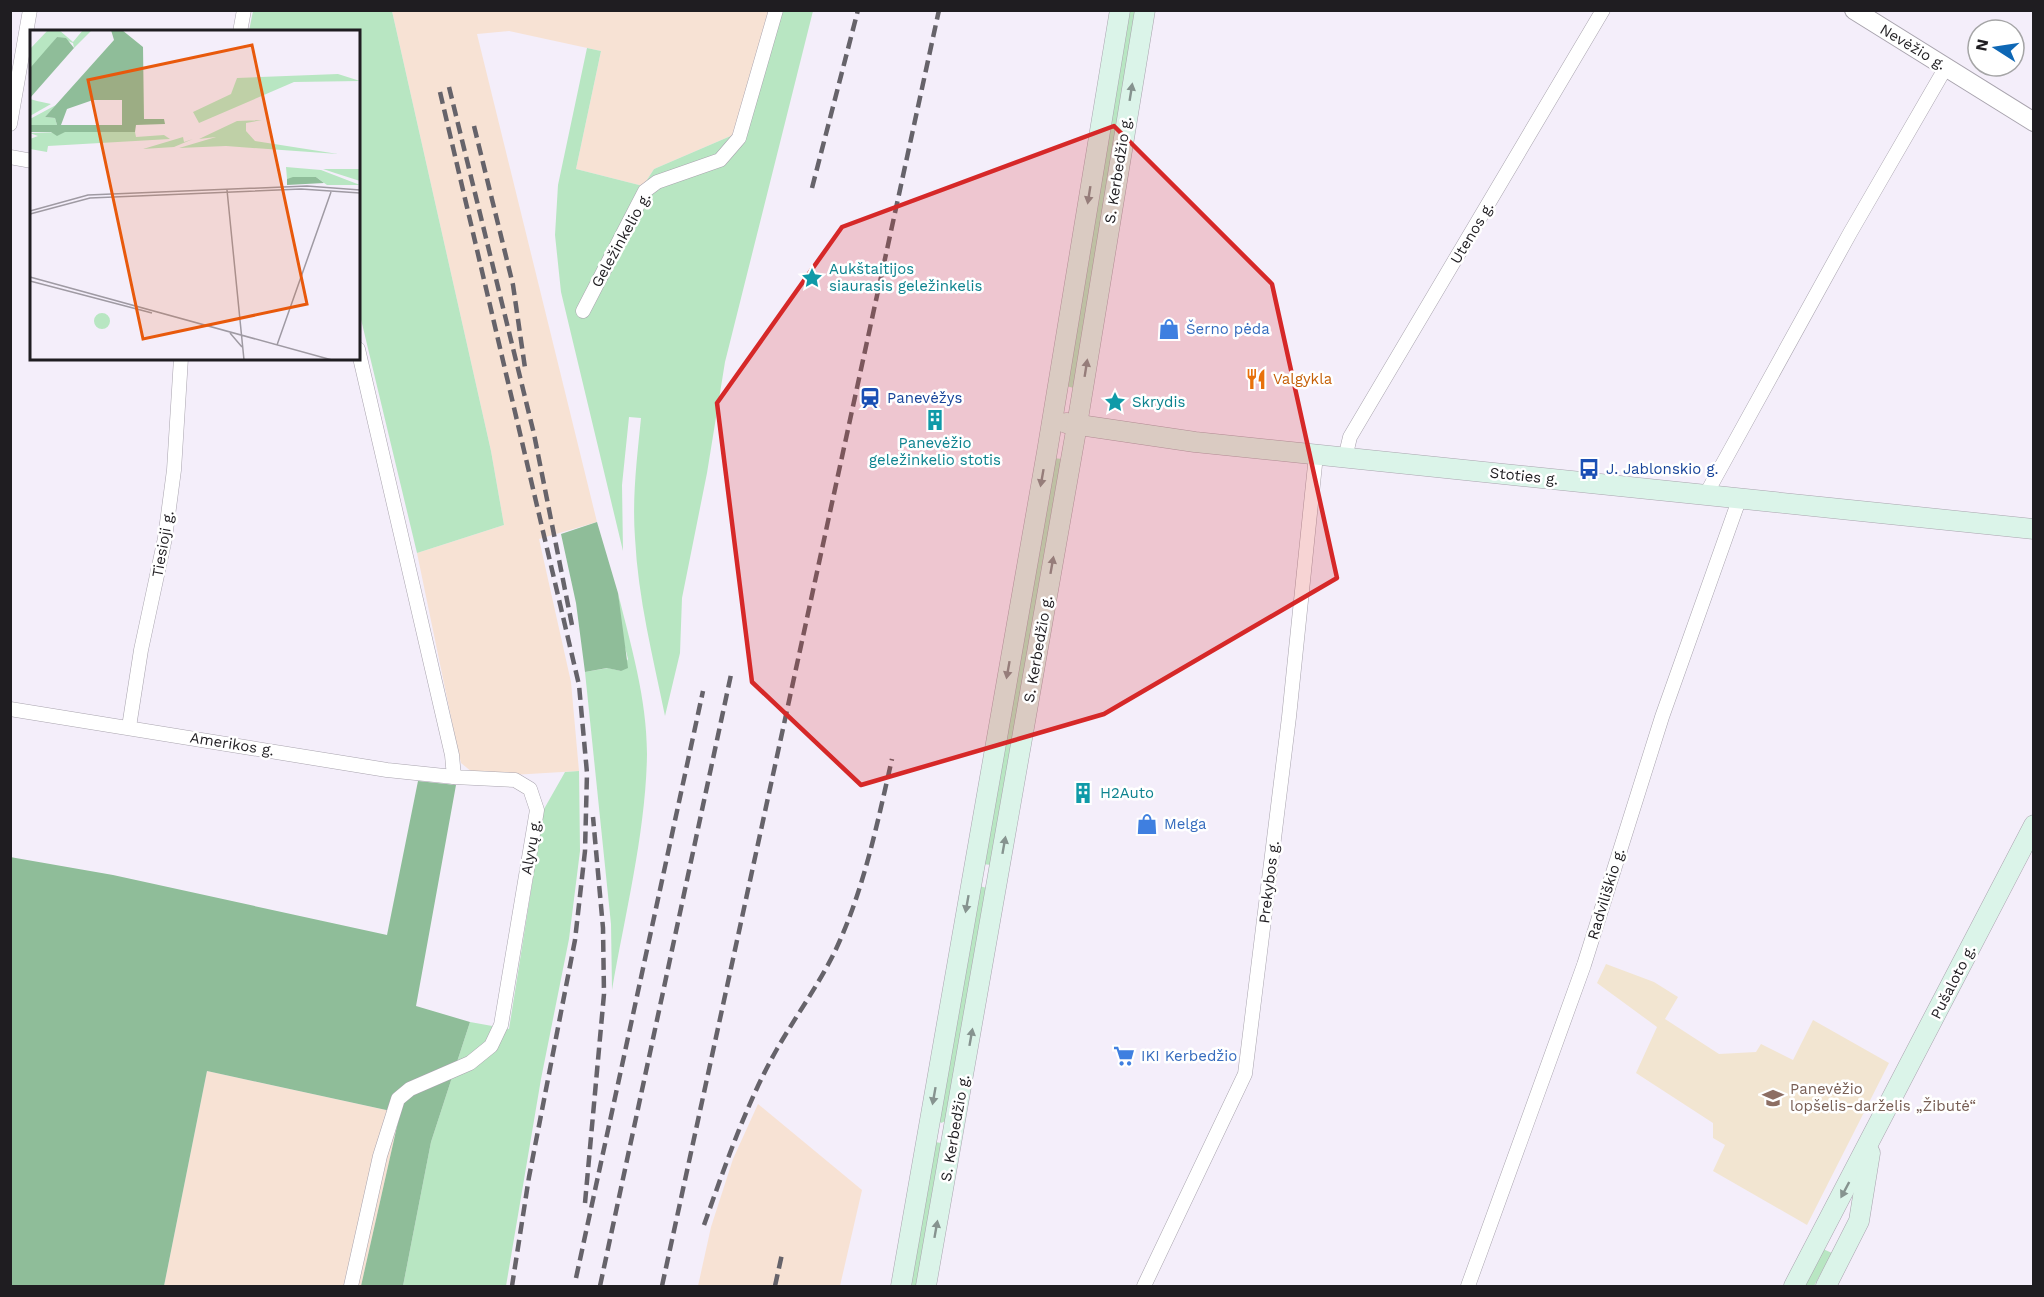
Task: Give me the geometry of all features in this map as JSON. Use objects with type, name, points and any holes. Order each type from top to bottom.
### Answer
[{"type":"main road","name":"S. Kerbedžio g.","points":[[901,1287],[1052,421],[1120,10]]},
{"type":"main road","name":"S. Kerbedžio g.","points":[[926,1287],[1077,425],[1145,10]]},
{"type":"main road","name":"Stoties g.","points":[[1052,421],[1163,438],[1316,455],[2034,529]]},
{"type":"main road","name":"Pušaloto g.","points":[[1794,1287],[2034,825]]},
{"type":"main road","points":[[972,875],[998,879]]},
{"type":"main road","points":[[928,1131],[954,1136]]},
{"type":"main road","name":"Pušaloto g.","points":[[1826,1287],[1862,1209],[1872,1138]]},
{"type":"street","points":[[10,124],[30,10]]},
{"type":"street","points":[[240,30],[244,10]]},
{"type":"street","name":"Geležinkelio g.","points":[[583,311],[645,191],[657,182],[720,160],[739,138],[776,10]]},
{"type":"street","name":"Utenos g.","points":[[1345,458],[1350,437],[1603,10]]},
{"type":"street","name":"Nevėžio g.","points":[[1854,10],[2034,122]]},
{"type":"street","points":[[1705,496],[1850,233],[1947,67]]},
{"type":"street","points":[[10,157],[30,161]]},
{"type":"street","points":[[360,358],[445,720],[454,777]]},
{"type":"street","name":"Tiesioji g.","points":[[129,727],[141,650],[167,526],[174,470],[181,360]]},
{"type":"street","name":"Prekybos g.","points":[[1144,1287],[1245,1074],[1289,717],[1316,455]]},
{"type":"street","name":"Radviliškio g.","points":[[1468,1287],[1584,965],[1662,717],[1739,500]]},
{"type":"street","name":"Amerikos g.","points":[[10,709],[387,770],[454,777]]},
{"type":"street","name":"Alyvų g.","points":[[351,1287],[380,1156],[398,1099],[410,1089],[470,1063],[492,1046],[501,1025],[537,810],[530,789],[515,780],[454,777]]},
{"type":"highlighted area","points":[[1114,126],[1272,284],[1337,578],[1104,714],[861,785],[752,682],[717,403],[842,227]]},
{"type":"shaded area","points":[[392,11],[776,11],[733,135],[654,169],[643,186],[576,169],[601,51],[509,31],[477,34],[597,522],[539,539],[571,682],[579,771],[512,775],[472,772],[461,763],[458,751],[417,553],[504,525],[491,451]]},
{"type":"shaded area","name":"Panevėžio lopšelis-darželis „Žibutė“","points":[[1606,964],[1654,982],[1678,997],[1665,1019],[1719,1054],[1756,1052],[1761,1044],[1793,1060],[1813,1020],[1889,1063],[1807,1225],[1713,1171],[1725,1145],[1713,1138],[1713,1123],[1636,1073],[1657,1027],[1597,983]]},
{"type":"shaded area","points":[[207,1071],[400,1113],[361,1286],[164,1286]]},
{"type":"shaded area","points":[[758,1104],[862,1190],[840,1286],[698,1286],[711,1227],[733,1159]]},
{"type":"green space","points":[[253,11],[392,11],[491,451],[504,525],[417,553],[360,315],[360,30],[249,30]]},
{"type":"green space","points":[[776,11],[813,11],[725,362],[707,473],[682,598],[680,653],[665,716],[639,583],[634,523],[641,418],[629,417],[622,485],[623,551],[561,292],[555,235],[558,185],[587,48],[601,51],[576,169],[643,186],[654,169],[733,135]]},
{"type":"green space","points":[[1129,11],[1138,11],[1074,388],[1066,386]]},
{"type":"green space","points":[[1053,458],[1062,459],[991,865],[983,864]]},
{"type":"green space","points":[[597,522],[618,593],[628,668],[621,671],[607,668],[585,672],[576,603],[561,534]]},
{"type":"green space","points":[[618,593],[641,693],[647,754],[639,842],[612,990],[611,924],[585,672],[608,668],[621,671],[628,659],[621,632]]},
{"type":"green space","points":[[579,771],[580,851],[569,939],[541,1079],[506,1286],[403,1286],[431,1142],[470,1022],[509,1029],[544,809],[565,772]]},
{"type":"green space","points":[[418,781],[456,785],[416,1006],[470,1022],[431,1142],[403,1286],[361,1286],[400,1113],[207,1071],[164,1286],[11,1286],[10,857],[113,875],[387,935]]},
{"type":"green space","points":[[979,886],[987,888],[946,1121],[941,1123],[939,1120]]},
{"type":"green space","points":[[935,1142],[941,1143],[919,1286],[910,1286]]},
{"type":"green space","points":[[1823,1249],[1832,1253],[1814,1286],[1803,1286]]},
{"type":"railway","points":[[812,188],[858,10]]},
{"type":"railway","points":[[662,1286],[939,10]]},
{"type":"railway","points":[[449,87],[534,434],[572,625]]},
{"type":"railway","points":[[440,92],[579,685],[587,773],[585,851],[575,940],[529,1177],[512,1286]]},
{"type":"railway","points":[[474,126],[513,285],[525,368]]},
{"type":"railway","points":[[600,1286],[732,670]]},
{"type":"railway","points":[[576,1278],[703,691]]},
{"type":"railway","points":[[704,1225],[755,1091],[777,1049],[819,981],[850,916],[864,872],[892,759]]},
{"type":"railway","points":[[585,1203],[604,994],[603,928],[593,817]]},
{"type":"railway","points":[[775,1286],[782,1254]]},
{"type":"place","name":"Aukštaitijos siaurasis geležinkelis","points":[[812,278]]},
{"type":"place","name":"Šerno pėda","points":[[1169,329]]},
{"type":"place","name":"Valgykla","points":[[1256,379]]},
{"type":"place","name":"Panevėžys","points":[[870,398]]},
{"type":"place","name":"Skrydis","points":[[1115,402]]},
{"type":"place","name":"Panevėžio geležinkelio stotis","points":[[935,420]]},
{"type":"place","name":"J. Jablonskio g.","points":[[1589,469]]},
{"type":"place","name":"H2Auto","points":[[1083,793]]},
{"type":"place","name":"Melga","points":[[1147,824]]},
{"type":"place","name":"IKI Kerbedžio","points":[[1124,1056]]},
{"type":"place","name":"Panevėžio lopšelis-darželis „Žibutė“","points":[[1773,1098]]}]
